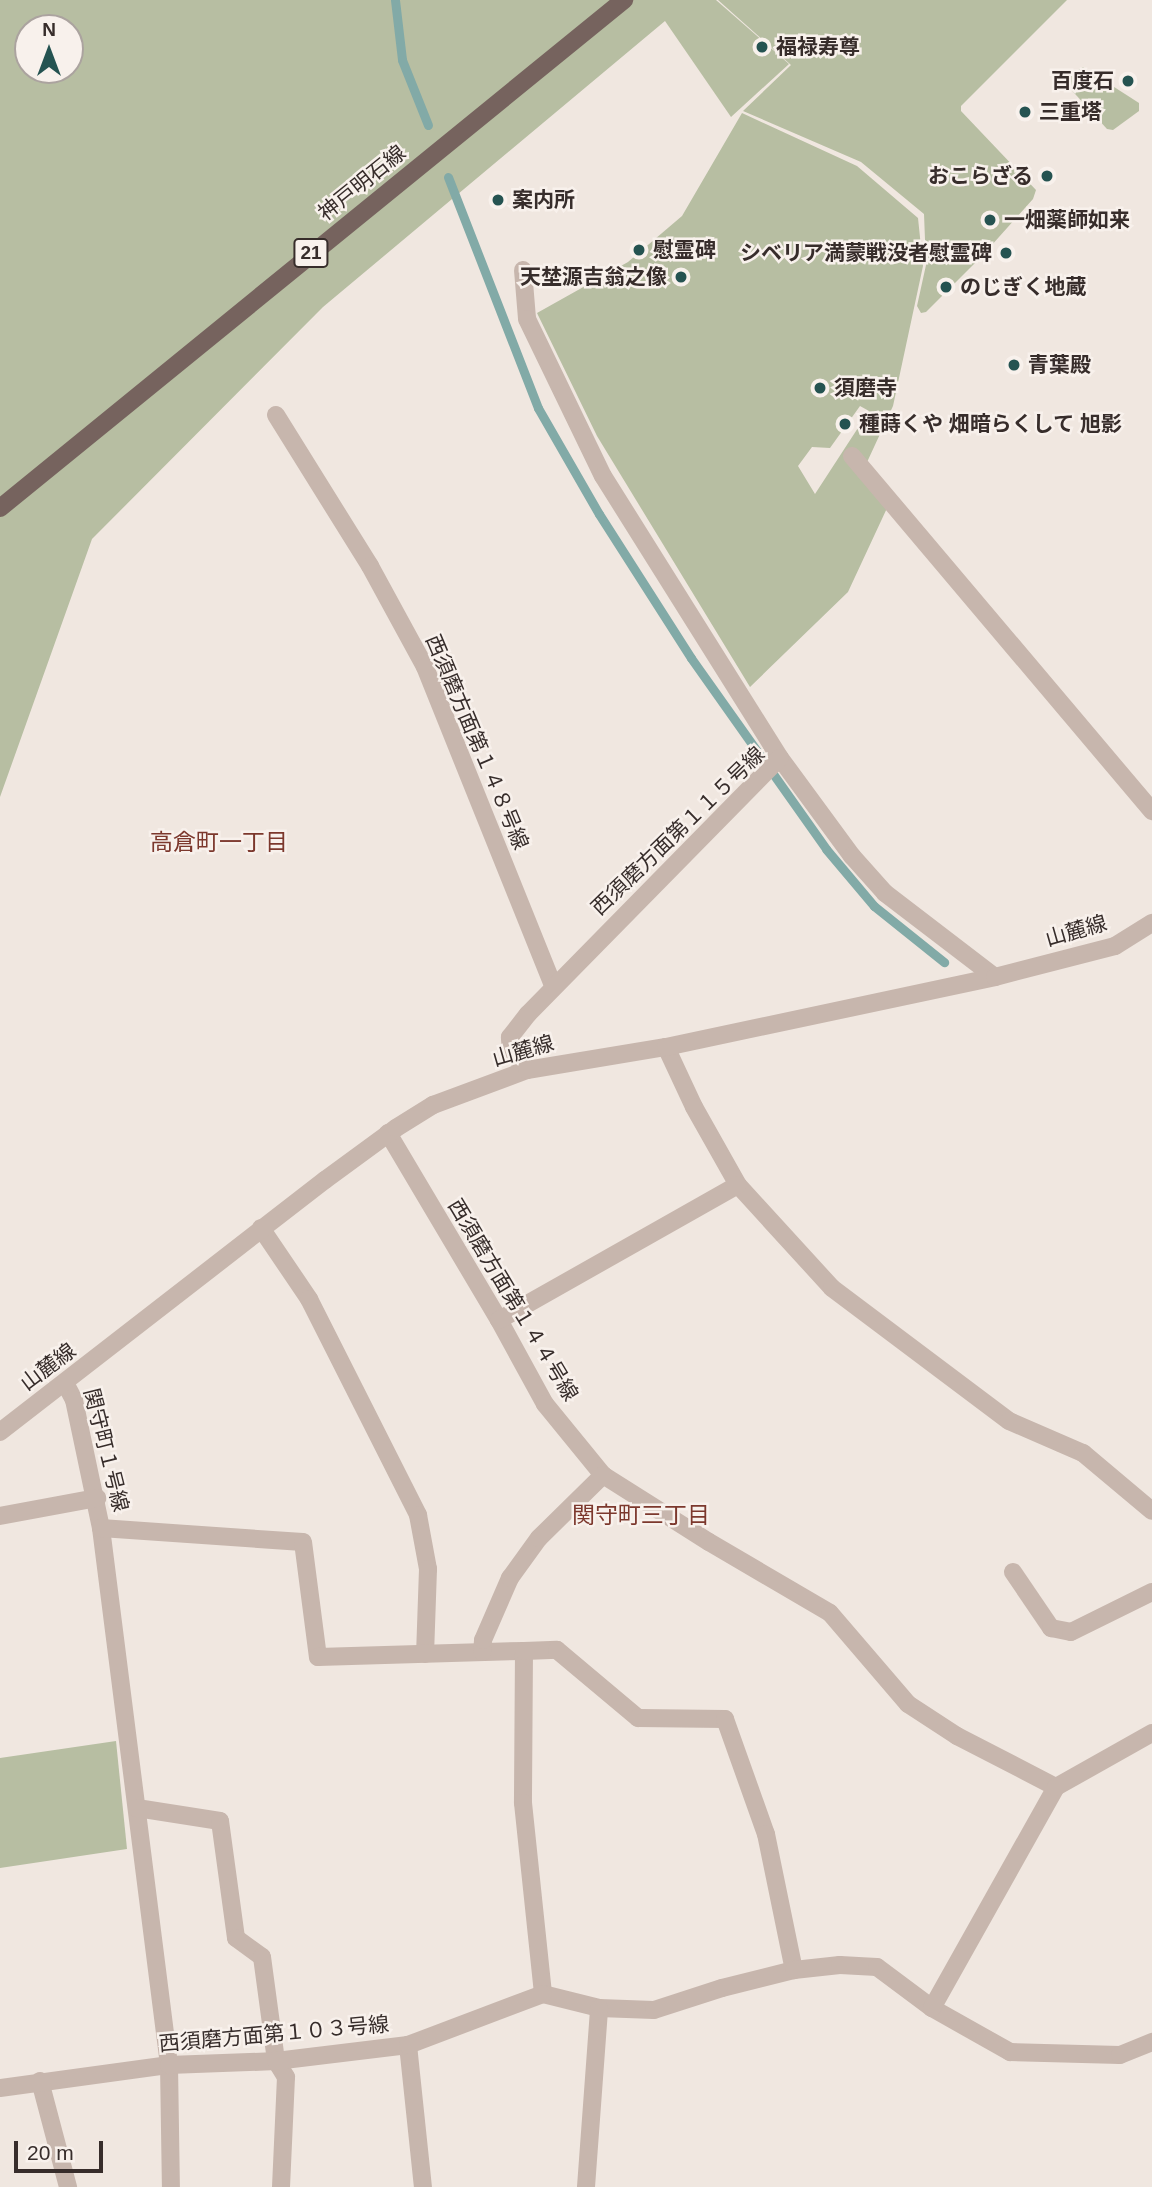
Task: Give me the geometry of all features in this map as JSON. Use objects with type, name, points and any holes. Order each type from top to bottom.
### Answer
[{"type":"main road","name":"神戸明石線","points":[[0,508],[624,0]]},
{"type":"street","points":[[523,270],[527,319],[603,476],[779,758]]},
{"type":"street","name":"西須磨方面第１４８号線","points":[[276,415],[370,566],[425,667],[553,986]]},
{"type":"street","points":[[852,456],[1152,811]]},
{"type":"street","name":"西須磨方面第１１５号線","points":[[527,1070],[511,1054],[510,1037],[553,986],[779,758],[852,856],[885,893],[995,977]]},
{"type":"street","name":"山麓線","points":[[0,1432],[261,1228],[388,1133],[433,1105],[527,1070],[666,1046],[995,977],[1115,946],[1152,923]]},
{"type":"street","points":[[666,1046],[694,1107],[738,1185],[832,1288],[1009,1420],[1083,1453],[1152,1511]]},
{"type":"street","name":"西須磨方面第１４４号線","points":[[388,1133],[499,1320],[545,1404],[603,1475],[709,1542],[830,1613],[908,1704],[957,1736],[1056,1787]]},
{"type":"street","points":[[499,1320],[738,1185]]},
{"type":"street","points":[[261,1228],[309,1299],[418,1515],[428,1569],[425,1654]]},
{"type":"street","name":"関守町１号線","points":[[65,1383],[74,1400],[97,1498],[101,1528],[169,2065],[171,2187]]},
{"type":"street","points":[[482,1652],[483,1640],[510,1578],[539,1538],[603,1475]]},
{"type":"street","points":[[0,1516],[97,1498]]},
{"type":"street","points":[[101,1528],[303,1542],[318,1657],[557,1650],[638,1718],[725,1719],[766,1835],[794,1970]]},
{"type":"street","points":[[1013,1572],[1051,1629],[1071,1632],[1152,1592]]},
{"type":"street","points":[[524,1651],[523,1803],[543,1994],[598,2008],[654,2010],[722,1988],[794,1970],[840,1965],[877,1967],[932,2008],[1010,2052],[1120,2055],[1152,2042]]},
{"type":"street","points":[[932,2008],[1056,1787],[1152,1733]]},
{"type":"street","points":[[137,1808],[220,1821],[236,1938],[262,1957],[276,2061],[286,2077],[281,2187]]},
{"type":"street","name":"西須磨方面第１０３号線","points":[[0,2088],[169,2065],[276,2061],[408,2045],[543,1994]]},
{"type":"street","points":[[586,2187],[598,2008]]},
{"type":"street","points":[[408,2045],[423,2187]]},
{"type":"street","points":[[40,2081],[68,2187]]},
{"type":"green space","points":[[0,0],[716,0],[789,64],[731,117],[665,21],[323,307],[92,539],[0,797]]},
{"type":"green space","points":[[718,0],[1067,0],[961,106],[961,111],[1036,190],[1033,199],[982,256],[926,312],[921,313],[917,306],[926,265],[924,214],[861,162],[743,111],[791,65]]},
{"type":"green space","points":[[1083,67],[1139,103],[1139,111],[1113,130],[1107,129],[1066,84],[1066,78]]},
{"type":"green space","points":[[742,113],[857,166],[918,218],[923,266],[893,406],[862,473],[888,506],[848,592],[750,687],[597,436],[537,313],[628,262],[682,216]],"holes":[[[860,406],[869,411],[815,494],[798,466],[812,447],[830,448]]]},
{"type":"green space","points":[[116,1741],[127,1849],[0,1868],[0,1758]]},
{"type":"waterway","points":[[395,0],[402,60],[428,125]]},
{"type":"waterway","points":[[448,177],[538,408],[599,514],[691,658],[826,849],[874,906],[944,962]]},
{"type":"place","name":"福禄寿尊","points":[[762,47]]},
{"type":"place","name":"百度石","points":[[1128,81]]},
{"type":"place","name":"三重塔","points":[[1025,112]]},
{"type":"place","name":"おこらざる","points":[[1047,176]]},
{"type":"place","name":"案内所","points":[[498,200]]},
{"type":"place","name":"一畑薬師如来","points":[[990,220]]},
{"type":"place","name":"慰霊碑","points":[[639,250]]},
{"type":"place","name":"シベリア満蒙戦没者慰霊碑","points":[[1006,253]]},
{"type":"place","name":"天埜源吉翁之像","points":[[681,277]]},
{"type":"place","name":"のじぎく地蔵","points":[[946,287]]},
{"type":"place","name":"青葉殿","points":[[1014,365]]},
{"type":"place","name":"須磨寺","points":[[820,388]]},
{"type":"place","name":"種蒔くや 畑暗らくして 旭影","points":[[845,424]]},
{"type":"district","name":"高倉町一丁目","points":[[219,842]]},
{"type":"district","name":"関守町三丁目","points":[[641,1515]]}]
